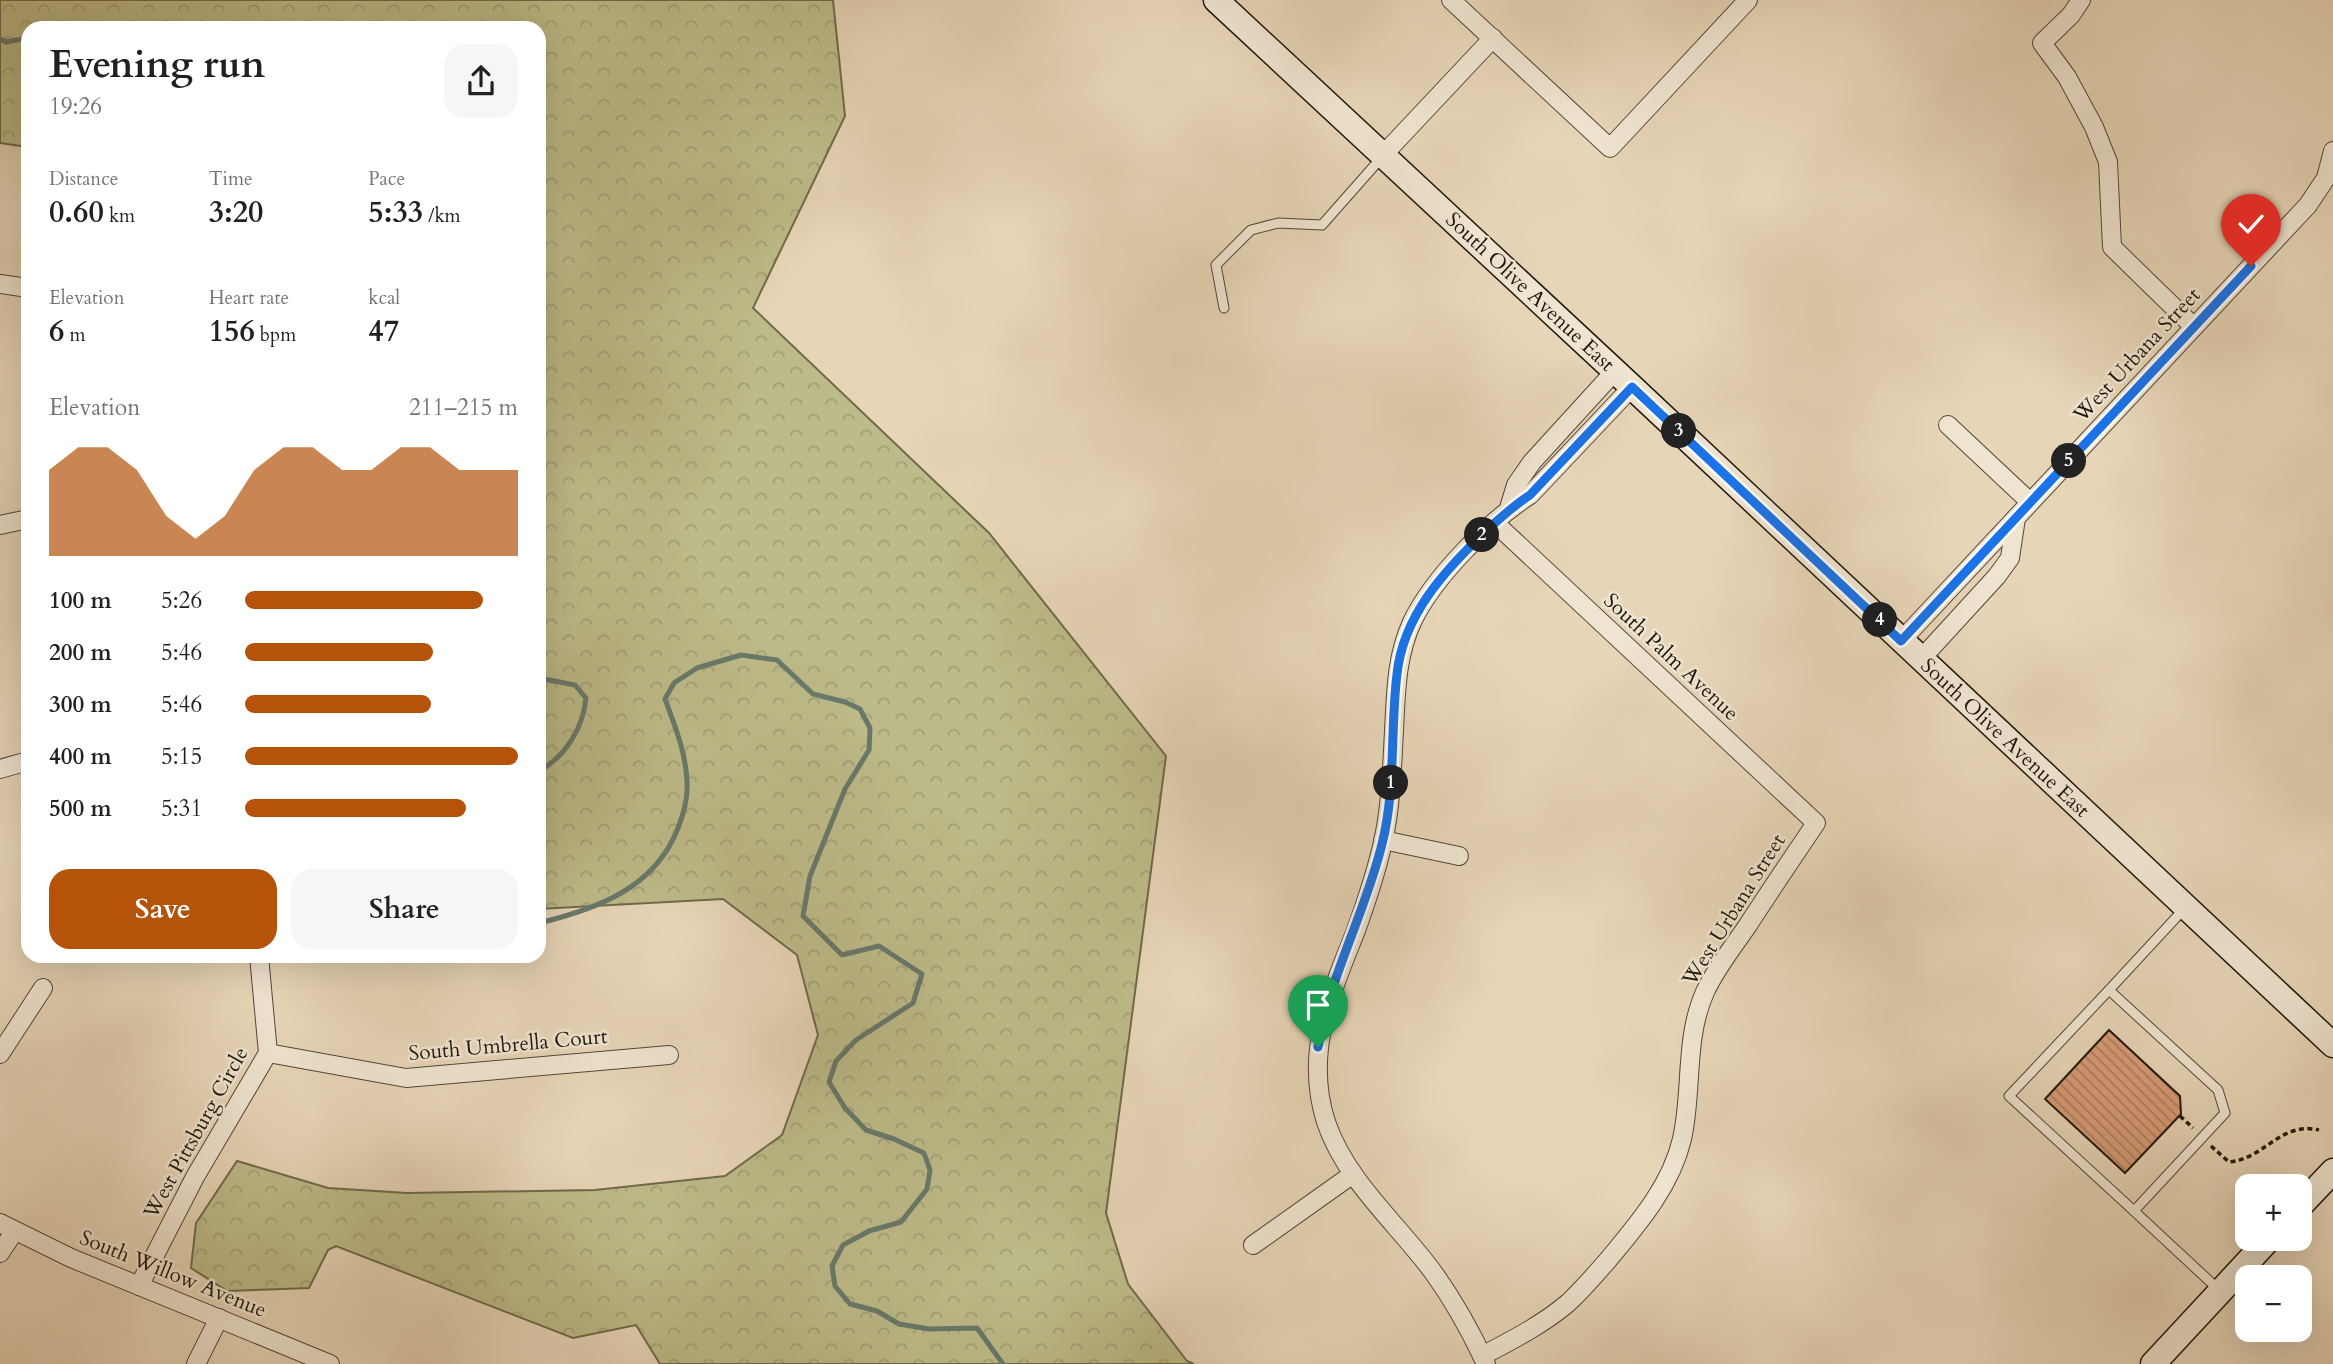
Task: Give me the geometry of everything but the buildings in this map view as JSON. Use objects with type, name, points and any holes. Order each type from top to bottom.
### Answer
[{"type":"street","name":"South Olive Avenue East","points":[[1216,0],[2333,1045]]},
{"type":"street","points":[[1451,0],[1610,148],[1748,0]]},
{"type":"street","points":[[2081,0],[2071,15],[2042,43],[2067,77],[2094,127],[2108,162],[2112,247],[2194,327]]},
{"type":"street","points":[[1383,155],[1493,38]]},
{"type":"street","name":"West Urbana Street","points":[[1901,641],[2308,205],[2326,178],[2333,151]]},
{"type":"street","points":[[0,284],[21,287]]},
{"type":"street","points":[[1484,1360],[1453,1301],[1433,1272],[1353,1174],[1336,1146],[1323,1110],[1318,1080],[1318,1047],[1330,994],[1367,899],[1383,840],[1390,786],[1397,673],[1413,620],[1431,589],[1509,508],[1516,485],[1532,462],[1624,379]]},
{"type":"street","points":[[1948,425],[2030,502]]},
{"type":"street","points":[[1921,659],[1997,576],[2010,558],[2016,518]]},
{"type":"street","points":[[0,525],[21,520]]},
{"type":"street","name":"South Palm Avenue","points":[[1495,523],[1816,823]]},
{"type":"street","points":[[0,769],[21,763]]},
{"type":"street","name":"West Urbana Street","points":[[1484,1360],[1570,1301],[1637,1226],[1653,1203],[1673,1166],[1682,1140],[1691,1042],[1705,993],[1719,967],[1816,823]]},
{"type":"street","points":[[1383,840],[1458,856]]},
{"type":"street","name":"West Pittsburg Circle","points":[[139,1286],[195,1177],[268,1053],[260,963]]},
{"type":"street","points":[[0,1054],[43,988]]},
{"type":"street","name":"South Umbrella Court","points":[[268,1053],[406,1078],[669,1055]]},
{"type":"street","points":[[2312,1193],[2333,1171]]},
{"type":"street","points":[[1254,1245],[1353,1174]]},
{"type":"street","points":[[0,1253],[7,1227]]},
{"type":"street","name":"South Willow Avenue","points":[[7,1227],[139,1286],[330,1364]]},
{"type":"street","points":[[2153,1364],[2258,1251]]},
{"type":"street","points":[[196,1364],[219,1318]]},
{"type":"lane","points":[[1224,308],[1216,265],[1251,230],[1278,223],[1322,226],[1383,155]]},
{"type":"lane","points":[[2185,907],[2009,1096],[2220,1292]]},
{"type":"lane","points":[[2109,990],[2218,1090],[2225,1113],[2134,1211]]},
{"type":"path","points":[[2180,1116],[2229,1162],[2250,1156],[2290,1131],[2310,1128],[2319,1130]]},
{"type":"green space","points":[[0,0],[833,0],[845,116],[753,308],[989,533],[1166,756],[1106,1213],[1128,1284],[1187,1361],[1194,1364],[660,1364],[636,1325],[573,1338],[336,1246],[328,1250],[309,1288],[227,1291],[191,1268],[196,1223],[237,1161],[328,1188],[407,1193],[595,1190],[725,1176],[782,1135],[818,1035],[797,955],[723,899],[546,909],[546,21],[21,21],[21,146],[0,143]]},
{"type":"waterway","points":[[0,39],[6,42],[21,39]]},
{"type":"waterway","points":[[546,921],[582,911],[622,893],[655,866],[668,849],[682,817],[687,788],[682,750],[665,699],[674,683],[697,668],[741,655],[777,660],[813,694],[845,702],[860,709],[870,728],[869,750],[845,789],[810,876],[803,916],[842,955],[879,946],[922,974],[913,1003],[856,1040],[836,1061],[829,1082],[845,1108],[866,1130],[924,1153],[930,1170],[927,1189],[901,1222],[869,1231],[843,1245],[832,1266],[835,1286],[850,1304],[877,1311],[899,1324],[929,1329],[977,1328],[1003,1364]]},
{"type":"waterway","points":[[546,679],[575,685],[586,698],[581,720],[572,740],[546,767]]},
{"type":"route","points":[[1318,1047],[1330,994],[1367,899],[1383,840],[1390,786],[1397,673],[1413,620],[1431,589],[1453,564],[1509,508],[1530,495],[1632,387],[1901,641],[2251,266]]}]
